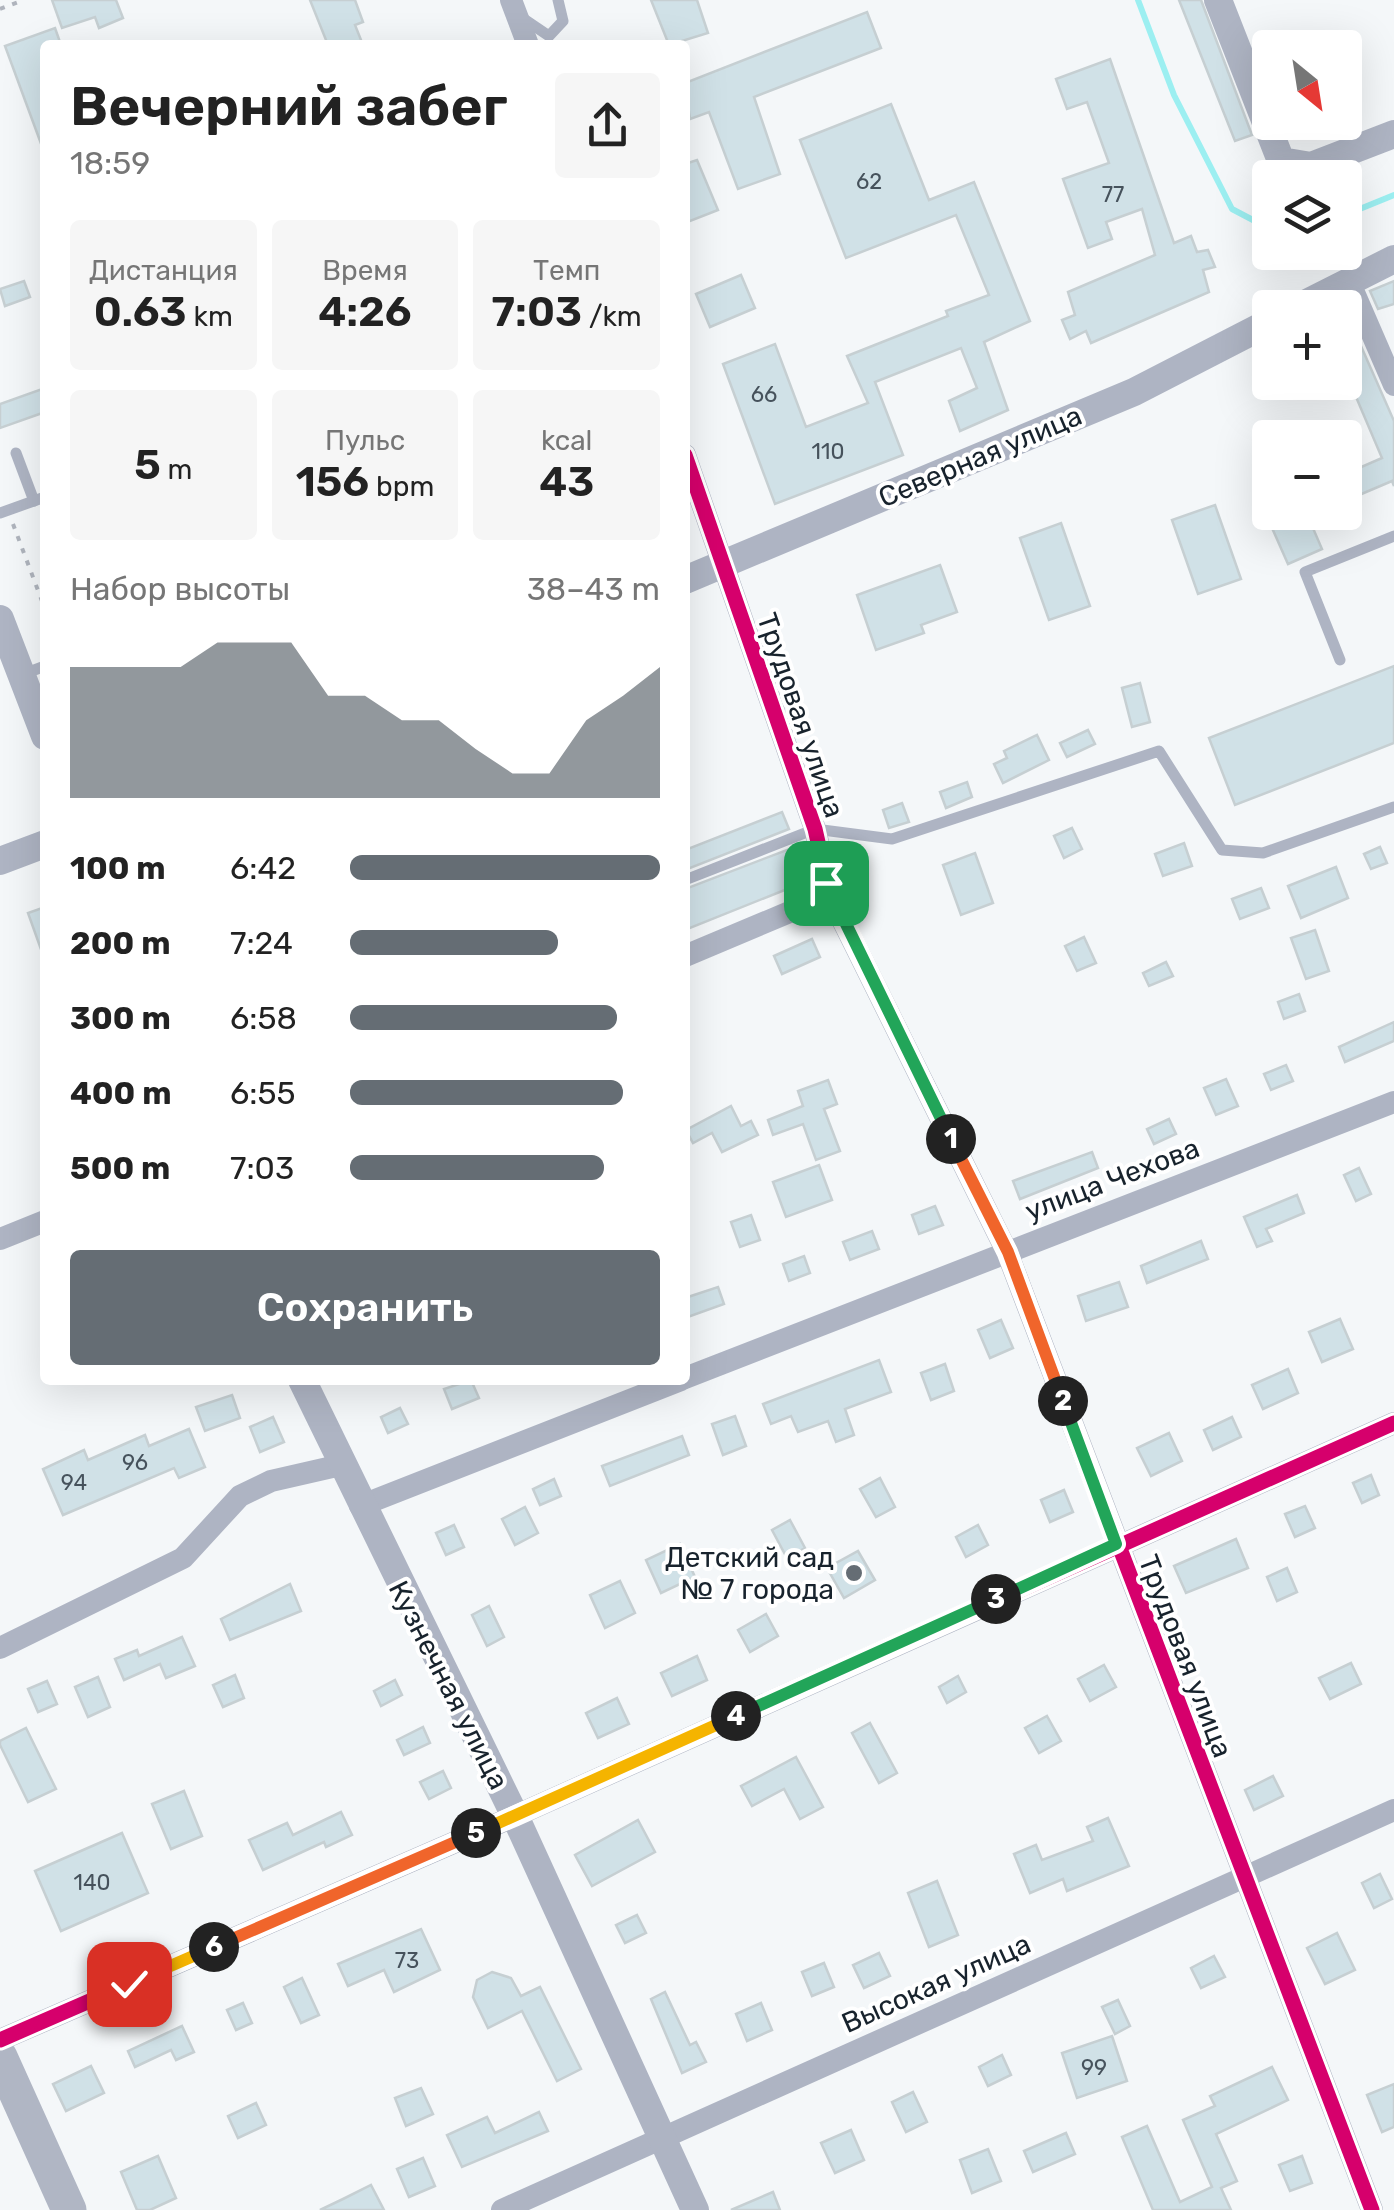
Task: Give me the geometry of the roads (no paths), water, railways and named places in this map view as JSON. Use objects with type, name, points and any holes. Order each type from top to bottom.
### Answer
[{"type":"main road","points":[[0,2058],[69,2210]]},
{"type":"street","points":[[1218,0],[1281,160],[1312,166],[1394,134]]},
{"type":"street","points":[[514,8],[526,40]]},
{"type":"street","points":[[1331,290],[1394,259]]},
{"type":"street","points":[[1350,280],[1394,384]]},
{"type":"street","name":"Северная улица","points":[[690,578],[1134,392],[1252,331]]},
{"type":"street","name":"Трудовая улица","points":[[690,469],[815,829],[830,895],[1008,1252],[1372,2210]]},
{"type":"street","points":[[0,618],[33,671],[40,709]]},
{"type":"street","points":[[0,860],[40,846]]},
{"type":"street","points":[[690,954],[830,895]]},
{"type":"street","name":"улица Чехова","points":[[690,1376],[1394,1102]]},
{"type":"street","points":[[0,1238],[40,1223]]},
{"type":"street","name":"Кузнечная улица","points":[[304,1385],[360,1506],[515,1816],[694,2210]]},
{"type":"street","name":"улица Чехова","points":[[360,1506],[668,1385]]},
{"type":"street","points":[[0,2040],[515,1816],[1116,1544],[1394,1423]]},
{"type":"street","points":[[0,1648],[183,1558],[240,1496],[271,1480],[341,1465]]},
{"type":"street","name":"Высокая улица","points":[[502,2210],[1394,1810]]},
{"type":"lane","points":[[514,8],[549,36],[563,22],[558,0]]},
{"type":"lane","points":[[4,512],[40,499],[16,453]]},
{"type":"lane","points":[[1340,660],[1305,572],[1394,536]]},
{"type":"lane","points":[[690,878],[815,829],[892,839],[1158,751],[1222,850],[1263,853],[1394,807]]},
{"type":"waterway","points":[[1138,0],[1174,95],[1232,209],[1252,220]]},
{"type":"waterway","points":[[1362,208],[1394,195]]},
{"type":"place","name":"Детский сад № 7 города","points":[[854,1573]]}]
